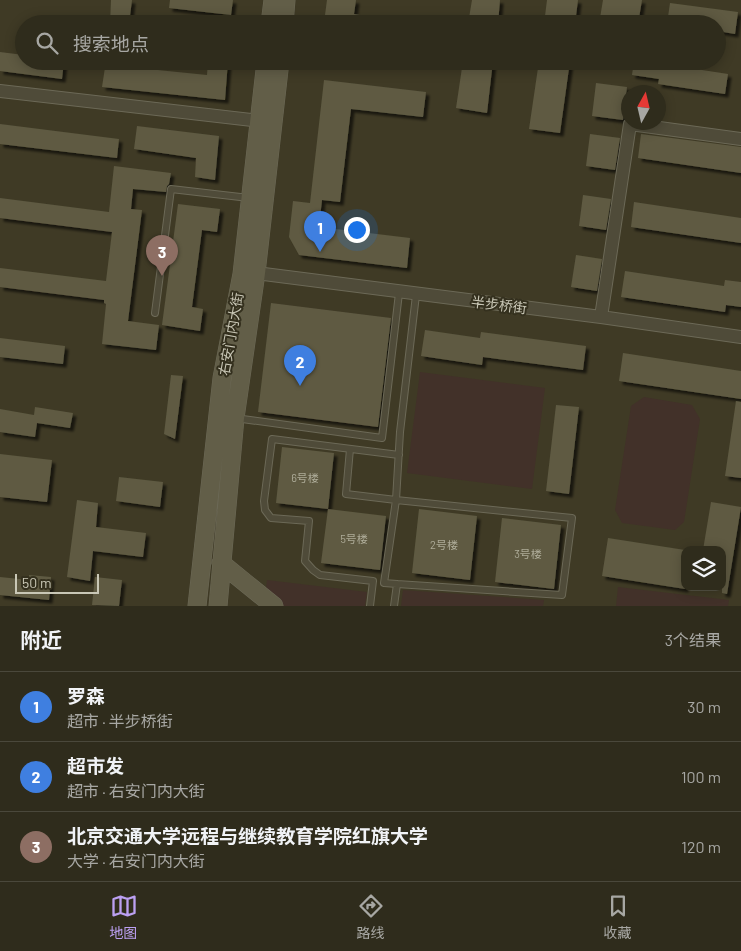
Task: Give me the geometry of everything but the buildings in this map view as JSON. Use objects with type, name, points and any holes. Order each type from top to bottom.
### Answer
[{"type":"main road","points":[[271,15],[273,0]]},
{"type":"main road","points":[[285,15],[286,0]]},
{"type":"main road","name":"右安门内大街","points":[[196,606],[222,378],[242,274],[265,70]]},
{"type":"main road","name":"右安门内大街","points":[[218,606],[235,418],[256,274],[279,70]]},
{"type":"main road","points":[[221,563],[274,606]]},
{"type":"street","points":[[0,90],[260,121]]},
{"type":"street","points":[[601,317],[630,124],[741,139]]},
{"type":"street","name":"半步桥街","points":[[256,274],[601,317],[741,338]]},
{"type":"lane","points":[[155,313],[171,189],[250,198]]},
{"type":"lane","points":[[235,418],[382,438],[399,293]]},
{"type":"lane","points":[[384,583],[396,500],[400,432],[416,295]]},
{"type":"lane","points":[[350,449],[346,494],[572,518],[562,595],[396,584],[320,575],[305,560],[309,521],[271,518],[265,510],[264,501],[272,439],[399,455]]},
{"type":"lane","points":[[370,606],[373,581]]},
{"type":"lane","points":[[394,606],[396,584]]},
{"type":"shaded area","points":[[420,372],[545,388],[532,489],[407,473]]},
{"type":"shaded area","points":[[644,397],[692,405],[700,419],[684,522],[675,530],[622,523],[615,510],[631,406]]},
{"type":"shaded area","points":[[267,580],[367,592],[365,606],[278,606],[265,596]]},
{"type":"shaded area","points":[[618,587],[729,600],[728,606],[616,606]]},
{"type":"shaded area","points":[[403,590],[544,600],[543,606],[401,606]]},
{"type":"place","name":"罗森","points":[[320,252]]},
{"type":"place","name":"北京交通大学远程与继续教育学院红旗大学","points":[[162,276]]},
{"type":"place","name":"超市发","points":[[300,386]]}]
